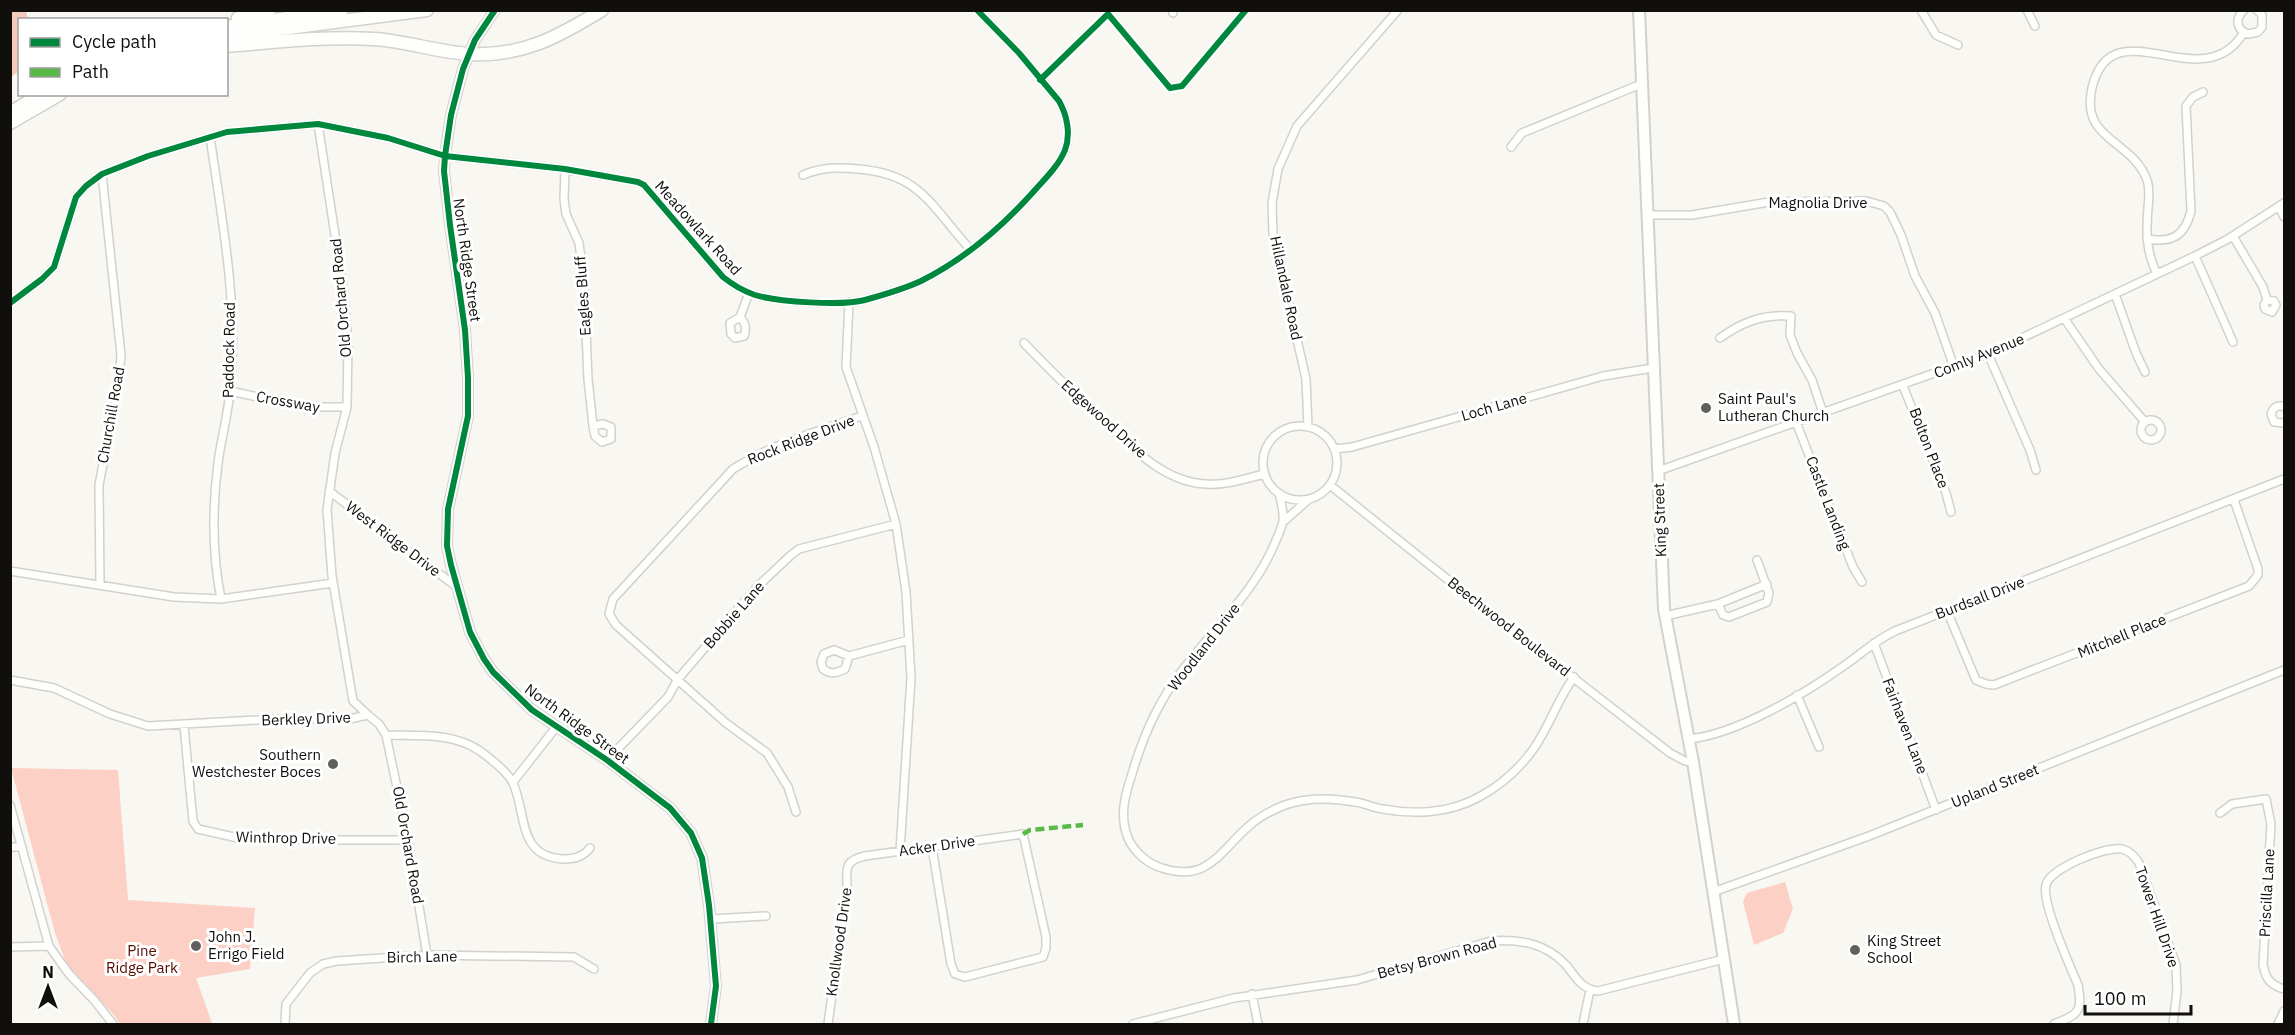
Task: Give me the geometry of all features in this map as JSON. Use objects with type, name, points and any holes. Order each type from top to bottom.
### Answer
[{"type":"highway","points":[[228,20],[269,10]]},
{"type":"highway","points":[[228,27],[342,10]]},
{"type":"highway","points":[[228,36],[427,10]]},
{"type":"highway","points":[[228,46],[356,38],[400,42],[469,54],[512,51],[539,45],[564,34],[602,10]]},
{"type":"highway","points":[[10,113],[38,96]]},
{"type":"highway","points":[[10,123],[57,96]]},
{"type":"main road","name":"King Street","points":[[1639,10],[1665,616],[1693,762],[1734,1024]]},
{"type":"street","name":"North Ridge Street","points":[[495,10],[469,54],[455,96],[445,156],[445,182],[465,330],[468,378],[468,416],[448,509],[447,546],[470,632],[484,659],[513,693],[532,710],[607,760],[670,808],[682,819],[691,833],[702,858],[711,919],[716,986],[711,1024]]},
{"type":"street","name":"Meadowlark Road","points":[[10,303],[54,267],[76,197],[102,174],[148,156],[227,132],[318,124],[388,138],[445,156],[566,169],[627,179],[644,185],[723,277],[735,286],[749,293],[781,299],[862,301],[920,281],[970,250],[1007,222],[1047,177],[1065,149],[1067,138],[1063,109],[1059,101],[1019,53],[977,10]]},
{"type":"street","name":"Hillandale Road","points":[[1308,426],[1306,379],[1274,234],[1272,203],[1278,170],[1297,126],[1398,10]]},
{"type":"street","points":[[1921,10],[1936,35],[1958,45]]},
{"type":"street","points":[[2027,10],[2035,26]]},
{"type":"street","points":[[2244,10],[2238,22],[2244,32],[2252,34],[2262,27],[2262,15],[2257,10]]},
{"type":"street","points":[[2157,274],[2149,259],[2147,239],[2148,181],[2128,154],[2094,123],[2090,99],[2096,73],[2114,55],[2131,50],[2184,59],[2215,57],[2234,46],[2244,32]]},
{"type":"street","points":[[1511,147],[1522,133],[1641,84]]},
{"type":"street","points":[[2147,239],[2161,240],[2178,236],[2187,225],[2191,211],[2186,106],[2193,97],[2203,92]]},
{"type":"street","name":"Old Orchard Road","points":[[318,124],[343,287],[348,344],[347,407],[335,453],[329,491],[327,537],[353,701],[368,715]]},
{"type":"street","name":"Paddock Road","points":[[210,137],[231,283],[231,391],[218,463],[213,529],[214,564],[221,598]]},
{"type":"street","points":[[803,175],[818,169],[838,167],[877,170],[903,178],[929,200],[970,250]]},
{"type":"street","name":"Eagles Bluff","points":[[566,169],[564,199],[566,214],[579,243],[584,281],[588,379],[594,426]]},
{"type":"street","name":"Churchill Road","points":[[100,584],[99,485],[118,386],[121,355],[102,174]]},
{"type":"street","name":"Magnolia Drive","points":[[1648,215],[1692,215],[1769,202],[1866,201],[1884,206],[1893,220],[1915,276],[1935,313],[1954,367]]},
{"type":"street","points":[[2282,205],[2284,217]]},
{"type":"street","name":"Comly Avenue","points":[[1658,471],[1988,354],[2195,256],[2233,236],[2282,205]]},
{"type":"street","points":[[2233,236],[2263,287],[2268,300]]},
{"type":"street","points":[[2195,256],[2233,342]]},
{"type":"street","points":[[740,317],[749,293]]},
{"type":"street","points":[[2115,294],[2145,372]]},
{"type":"street","points":[[849,302],[846,367],[862,416]]},
{"type":"street","points":[[1720,338],[1751,320],[1768,315],[1791,316],[1790,335],[1812,380],[1823,413]]},
{"type":"street","points":[[2064,318],[2099,369],[2145,422]]},
{"type":"street","name":"Edgewood Drive","points":[[1024,343],[1134,450],[1164,471],[1180,479],[1205,484],[1222,483],[1264,474]]},
{"type":"street","points":[[1988,354],[2030,450],[2036,470]]},
{"type":"street","name":"Loch Lane","points":[[1335,449],[1352,447],[1603,376],[1653,368]]},
{"type":"street","name":"Bolton Place","points":[[1903,386],[1946,493],[1951,512]]},
{"type":"street","name":"Crossway","points":[[231,391],[305,407],[347,407]]},
{"type":"street","points":[[2284,407],[2274,408],[2271,414],[2274,422],[2284,423]]},
{"type":"street","name":"Rock Ridge Drive","points":[[796,812],[788,787],[767,753],[726,723],[616,625],[609,614],[613,598],[733,469],[750,458],[792,440],[862,416],[874,447],[896,524],[906,592],[909,640],[909,722],[900,851]]},
{"type":"street","name":"Castle Landing","points":[[1797,422],[1853,567],[1862,582]]},
{"type":"street","points":[[1308,426],[1323,434],[1335,449],[1337,467],[1330,485],[1311,498],[1298,500],[1279,493],[1271,486],[1264,474],[1263,458],[1270,441],[1281,430],[1308,426]]},
{"type":"street","name":"Burdsall Drive","points":[[1688,739],[1708,735],[1748,721],[1797,695],[1845,665],[1874,643],[1895,632],[2284,479]]},
{"type":"street","name":"Beechwood Boulevard","points":[[1330,485],[1670,753],[1685,761],[1693,762]]},
{"type":"street","name":"West Ridge Drive","points":[[329,491],[458,587]]},
{"type":"street","name":"Woodland Drive","points":[[1279,493],[1283,522]]},
{"type":"street","name":"Woodland Drive","points":[[1311,498],[1298,506],[1283,522],[1268,561],[1229,615],[1180,673],[1136,759],[1124,798],[1125,827],[1129,840],[1137,851],[1156,867],[1180,872],[1203,868],[1222,854],[1248,827],[1269,812],[1301,801],[1317,799],[1347,801],[1380,809],[1415,813],[1450,808],[1476,799],[1506,779],[1533,750],[1574,677]]},
{"type":"street","name":"Mitchell Place","points":[[1947,611],[1976,680],[1994,685],[2045,667],[2249,586],[2259,575],[2258,569],[2234,500]]},
{"type":"street","name":"Bobbie Lane","points":[[607,760],[668,697],[678,679],[757,587],[790,555],[799,549],[896,524]]},
{"type":"street","points":[[1718,604],[1723,615],[1729,617],[1767,602],[1770,597],[1767,584],[1757,560]]},
{"type":"street","points":[[10,571],[174,597],[221,598],[333,583]]},
{"type":"street","points":[[1665,616],[1718,604],[1767,584]]},
{"type":"street","points":[[849,656],[909,640]]},
{"type":"street","name":"Fairhaven Lane","points":[[1874,643],[1936,810]]},
{"type":"street","name":"Upland Street","points":[[1713,892],[1936,810],[2284,670]]},
{"type":"street","name":"Berkley Drive","points":[[10,680],[54,688],[110,714],[148,726],[184,726],[275,719],[349,719],[368,715],[379,724],[386,735]]},
{"type":"street","points":[[1797,695],[1819,747]]},
{"type":"street","name":"Winthrop Drive","points":[[184,726],[193,821],[198,829],[247,840],[408,840]]},
{"type":"street","points":[[513,782],[557,726]]},
{"type":"street","points":[[386,735],[452,738],[465,742],[495,764],[513,782],[524,825],[530,841],[537,850],[557,859],[571,859],[582,856],[590,848]]},
{"type":"street","name":"Old Orchard Road","points":[[386,735],[408,840],[427,955]]},
{"type":"street","name":"Priscilla Lane","points":[[2220,813],[2232,804],[2265,799],[2271,824],[2263,964],[2270,982],[2284,989]]},
{"type":"street","points":[[10,804],[49,946],[69,974],[113,1024]]},
{"type":"street","name":"Acker Drive","points":[[851,860],[900,851],[1023,834],[1046,937],[1043,957],[965,977],[958,976],[953,971],[932,847]]},
{"type":"street","points":[[10,847],[22,847]]},
{"type":"street","name":"Tower Hill Drive","points":[[2054,1024],[2075,1015],[2080,1005],[2080,998],[2078,985],[2047,901],[2046,884],[2052,875],[2072,863],[2118,849],[2130,853],[2139,863],[2172,951],[2177,977],[2173,1024]]},
{"type":"street","name":"Knollwood Drive","points":[[828,1024],[848,867],[851,860]]},
{"type":"street","points":[[711,919],[766,916]]},
{"type":"street","name":"Betsy Brown Road","points":[[1133,1024],[1252,994],[1336,984],[1382,974],[1475,945],[1507,940],[1525,941],[1547,951],[1564,963],[1584,988],[1590,990]]},
{"type":"street","points":[[10,947],[49,946]]},
{"type":"street","name":"Birch Lane","points":[[285,1024],[286,1004],[310,973],[323,964],[352,959],[427,955],[574,957],[594,969]]},
{"type":"street","points":[[1583,1024],[1590,990],[1611,988],[1724,959]]},
{"type":"street","points":[[1252,994],[1258,1024]]},
{"type":"street","points":[[2278,1024],[2284,1011]]},
{"type":"green space","name":"Pine Ridge Park","points":[[11,768],[118,770],[128,900],[255,908],[250,969],[196,978],[212,1023],[216,1024],[120,1024],[67,965],[55,933]]},
{"type":"green space","points":[[1785,882],[1793,909],[1783,933],[1754,945],[1743,902],[1747,893]]},
{"type":"shaded area","points":[[11,10],[26,11],[28,18],[18,18],[18,72],[11,77]]},
{"type":"marked path","points":[[1023,834],[1030,830],[1083,825]]},
{"type":"cycle path","points":[[495,10],[475,40],[463,69],[451,115],[445,156],[444,171],[465,330],[468,378],[468,416],[448,509],[447,546],[451,565],[470,632],[493,672],[532,710],[607,760],[670,808],[691,833],[702,858],[709,905],[716,986],[711,1024]]},
{"type":"cycle path","points":[[10,303],[54,267],[76,197],[102,174],[148,156],[227,132],[318,124],[388,138],[445,156],[565,169],[638,182],[644,185],[723,277],[738,288],[755,295],[779,300],[826,303],[855,302],[886,294],[914,284],[937,272],[982,241],[1010,216],[1043,181],[1056,166],[1065,150],[1068,138],[1067,125],[1059,101],[1019,53],[977,10]]},
{"type":"cycle path","points":[[1040,80],[1108,14],[1170,88],[1182,86],[1246,10]]},
{"type":"place","name":"Saint Paul's Lutheran Church","points":[[1706,408]]},
{"type":"place","name":"Southern Westchester Boces","points":[[333,764]]},
{"type":"place","name":"John J. Errigo Field","points":[[196,946]]},
{"type":"place","name":"King Street School","points":[[1855,950]]}]
